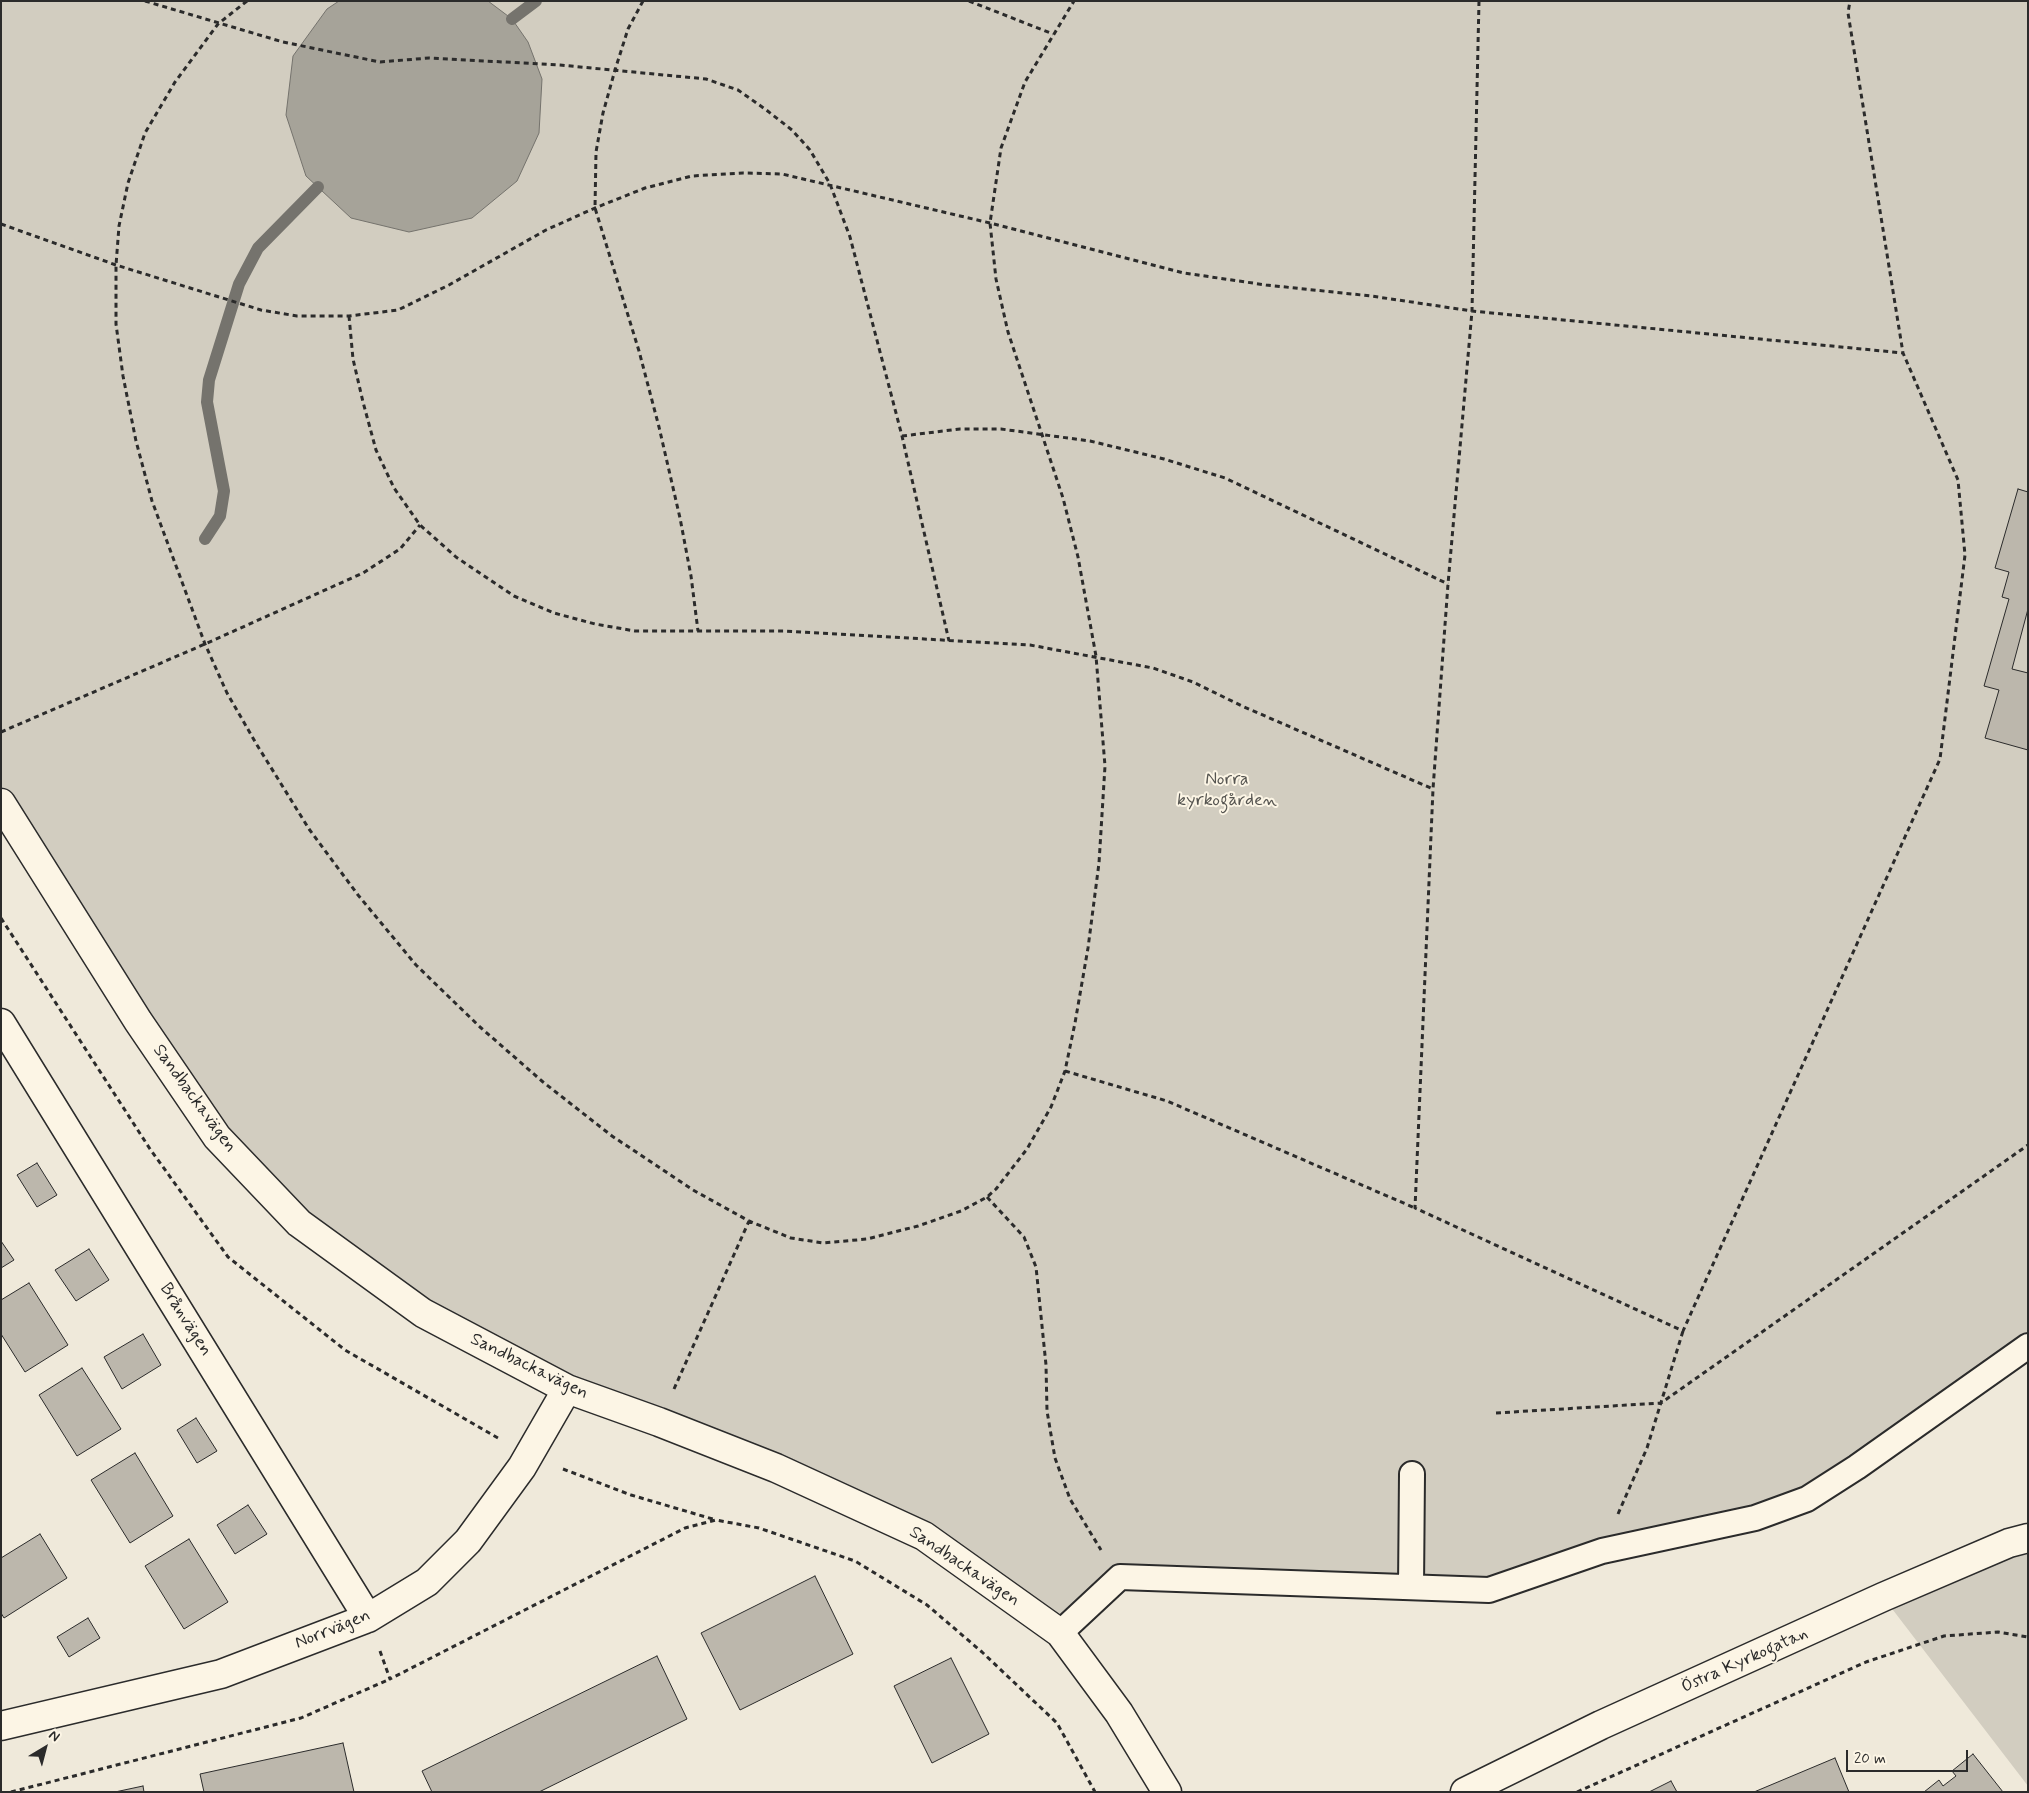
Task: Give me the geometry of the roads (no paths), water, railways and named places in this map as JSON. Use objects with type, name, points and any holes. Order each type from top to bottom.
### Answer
[{"type":"street","name":"Sandbackavägen","points":[[1,804],[138,1021],[218,1137],[299,1223],[422,1313],[566,1389],[659,1422],[776,1468],[924,1536],[1060,1633],[1119,1713],[1167,1792]]},
{"type":"street","name":"Brånvägen","points":[[1,1023],[368,1618]]},
{"type":"street","name":"Norrvägen","points":[[1,1726],[221,1674],[368,1618],[427,1582],[468,1541],[528,1456],[566,1389]]},
{"type":"street","name":"Östra Kyrkogatan","points":[[1465,1792],[1601,1725],[1883,1597],[2009,1543],[2028,1538]]},
{"type":"lane","points":[[1060,1633],[1120,1577],[1489,1590],[1602,1551],[1755,1518],[1807,1499],[1857,1467],[2028,1346]]},
{"type":"lane","points":[[1411,1587],[1412,1474]]},
{"type":"waterway","points":[[512,19],[536,1]]},
{"type":"waterway","points":[[205,539],[220,516],[224,491],[207,402],[209,380],[239,284],[258,248],[318,187]]},
{"type":"park label","name":"Norra kyrkogården","points":[[1227,790]]}]
